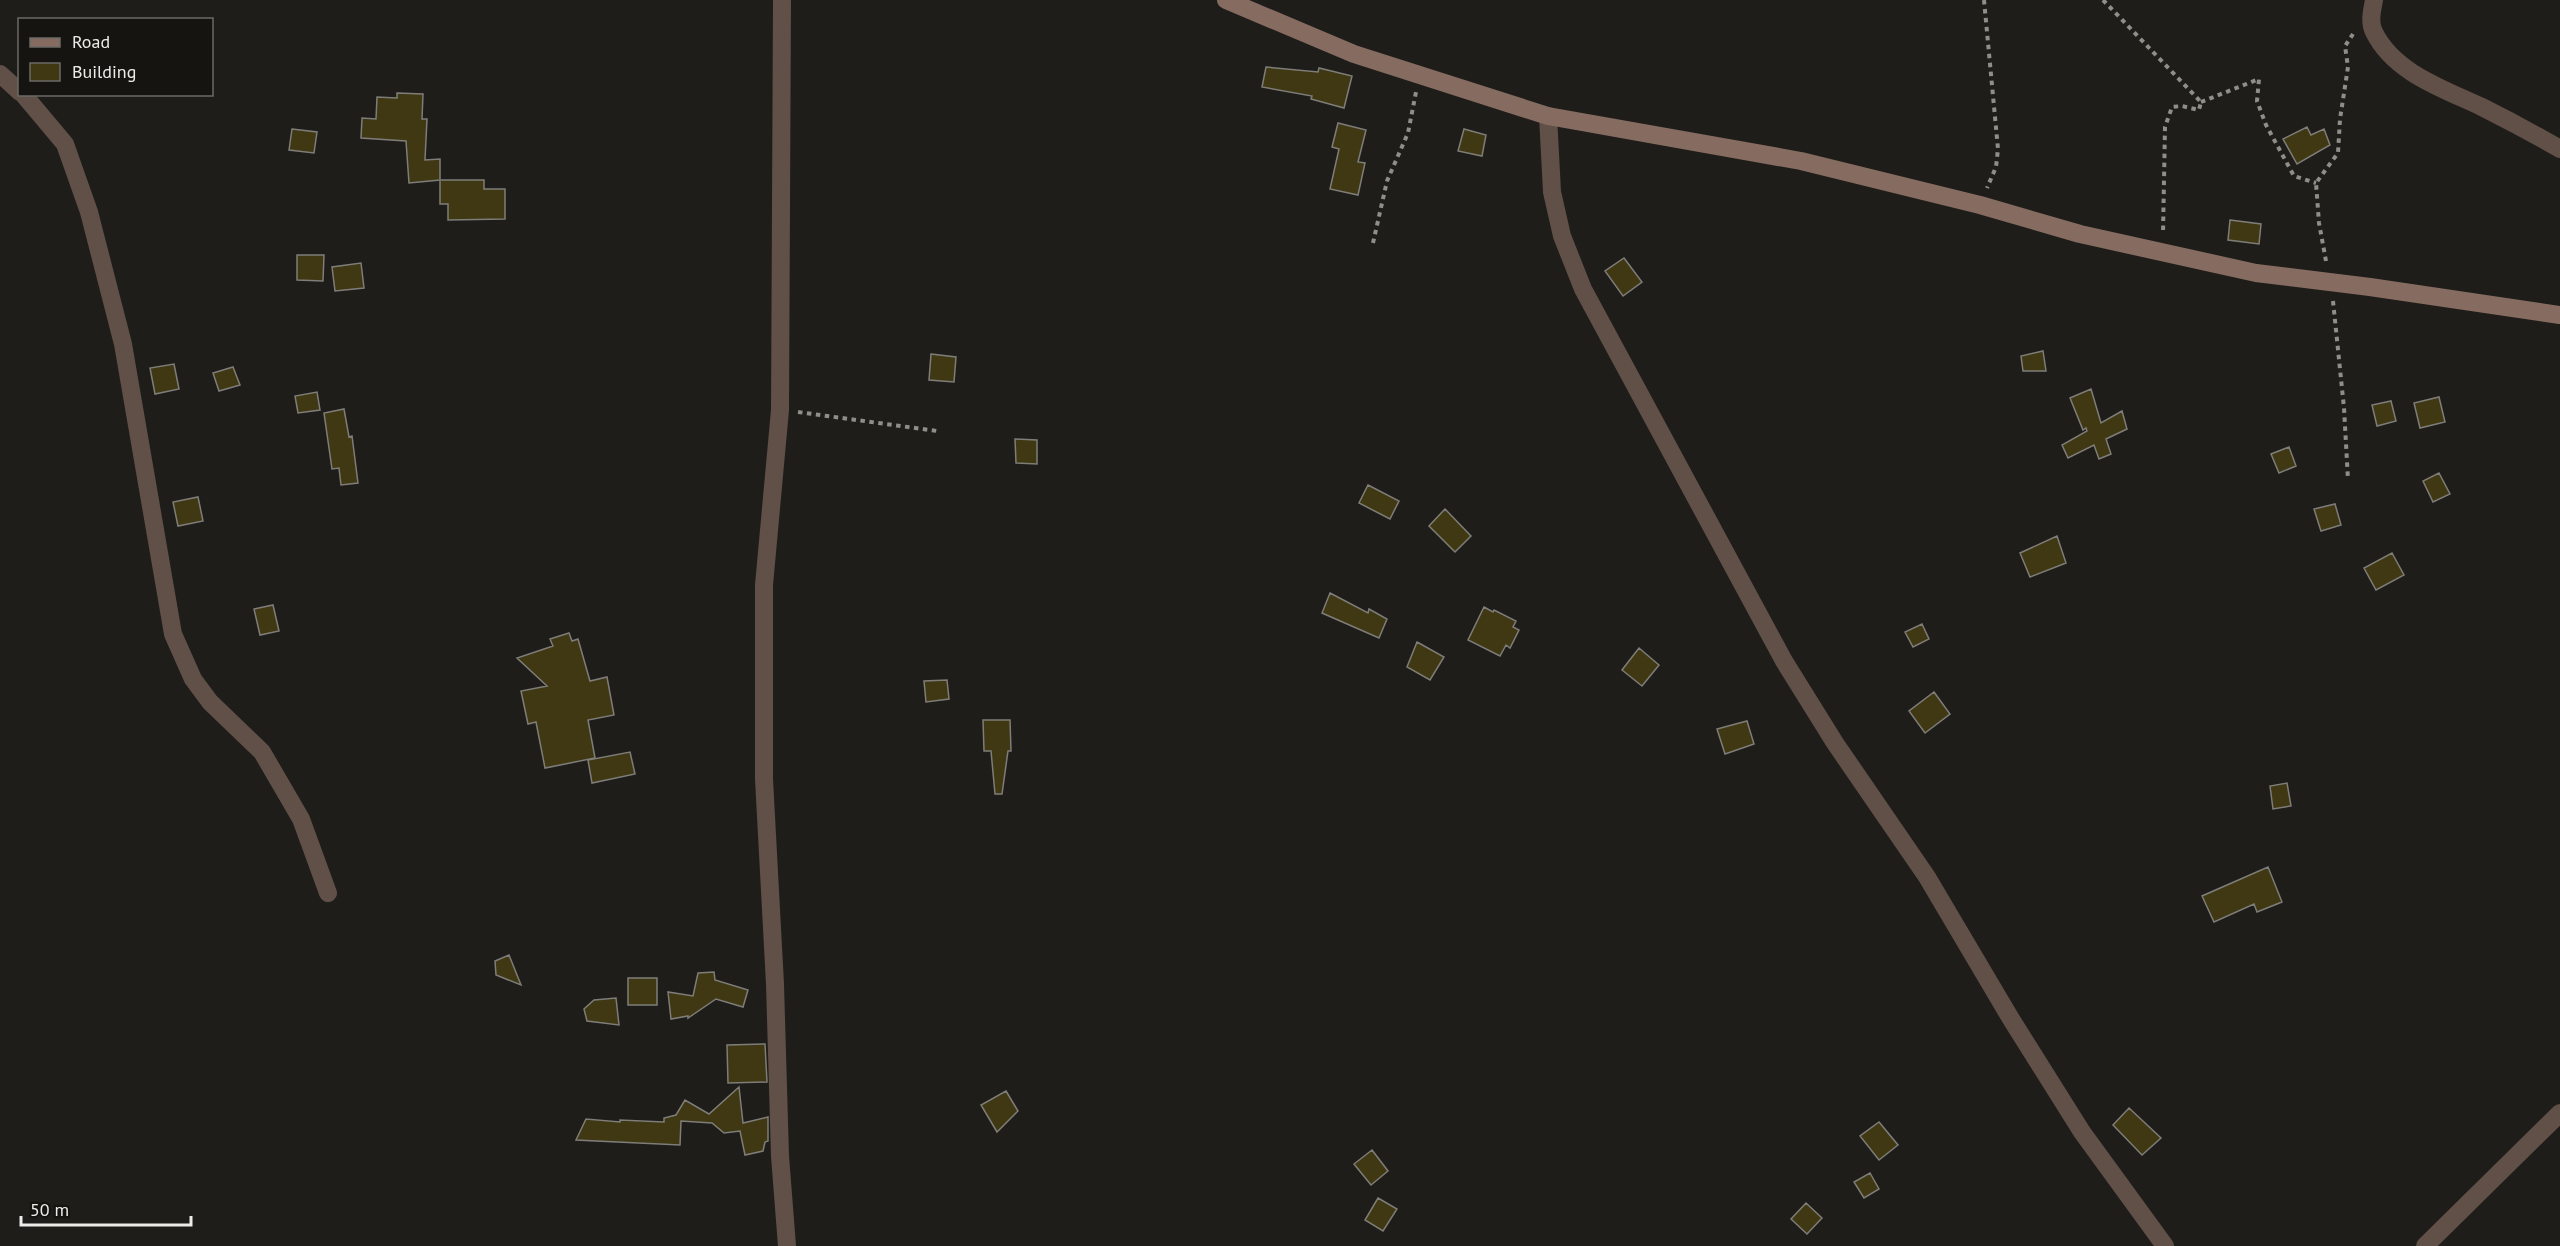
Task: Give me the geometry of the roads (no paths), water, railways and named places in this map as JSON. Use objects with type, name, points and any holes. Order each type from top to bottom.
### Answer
[{"type":"street","points":[[782,0],[780,410],[764,585],[764,779],[775,984],[780,1156],[787,1246]]},
{"type":"street","points":[[1226,0],[1354,54],[1548,116],[1801,161],[1980,205],[2080,234],[2256,273],[2560,315]]},
{"type":"street","points":[[2374,0],[2371,21],[2373,31],[2391,54],[2408,69],[2430,84],[2486,109],[2560,148]]},
{"type":"street","points":[[0,74],[18,90]]},
{"type":"street","points":[[24,96],[65,144],[89,212],[123,344],[173,634],[194,679],[210,702],[262,752],[301,819],[328,893]]},
{"type":"street","points":[[1548,116],[1552,192],[1562,236],[1583,289],[1744,591],[1835,743],[1927,877],[2011,1019],[2082,1132],[2165,1246]]},
{"type":"street","points":[[2425,1246],[2560,1113]]}]
